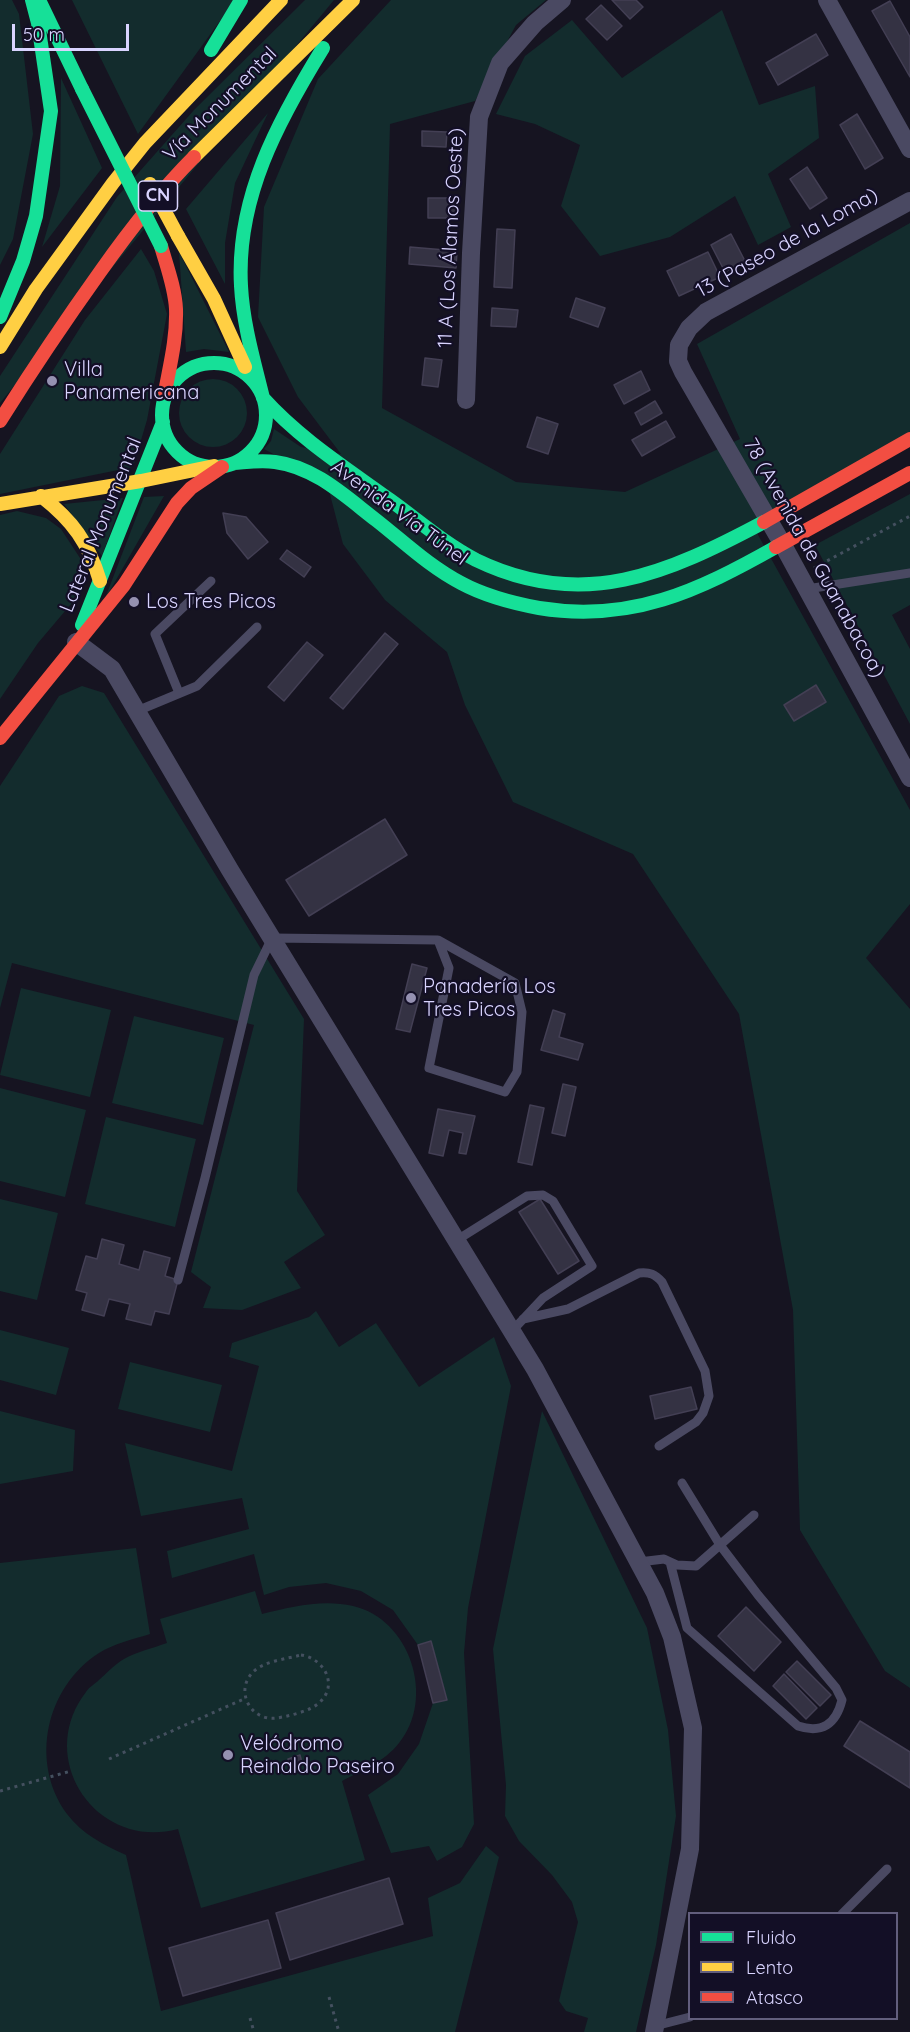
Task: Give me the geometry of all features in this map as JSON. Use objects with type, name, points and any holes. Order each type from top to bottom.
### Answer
[{"type":"main road","points":[[0,317],[23,261],[36,216],[51,111],[33,0]]},
{"type":"main road","points":[[39,0],[161,246],[171,277],[176,308],[175,340],[164,401],[163,422],[167,436],[180,454],[199,465],[224,465],[249,453],[259,440],[265,424],[263,398],[248,336],[240,274],[240,242],[247,210],[257,174],[273,134],[292,98],[326,44],[360,0]]},
{"type":"main road","points":[[145,143],[224,32],[241,0]]},
{"type":"main road","name":"Vía Monumental","points":[[0,347],[36,289],[145,143],[281,0]]},
{"type":"main road","name":"Vía Monumental","points":[[0,421],[50,343],[134,225],[170,181],[353,0]]},
{"type":"main road","points":[[128,144],[214,298],[249,376]]},
{"type":"main road","points":[[164,401],[171,385],[184,372],[200,364],[217,362],[234,367],[249,376],[258,386],[263,398]]},
{"type":"main road","name":"Avenida Vía Túnel","points":[[263,398],[274,411],[348,470],[469,556],[490,565],[546,580],[581,584],[604,584],[629,580],[677,564],[769,520],[910,439]]},
{"type":"main road","name":"Lateral Monumental","points":[[76,642],[163,422]]},
{"type":"main road","name":"Avenida Vía Túnel","points":[[0,504],[224,465],[266,460],[302,468],[327,483],[459,582],[513,602],[571,613],[598,613],[632,608],[705,586],[910,473]]},
{"type":"main road","name":"Lateral Monumental","points":[[0,738],[124,585],[177,503],[191,488],[224,465]]},
{"type":"main road","points":[[40,496],[60,511],[82,535],[94,559],[99,581]]},
{"type":"street","name":"11 A (Los Álamos Oeste)","points":[[466,400],[479,117],[500,63],[535,23],[562,0]]},
{"type":"street","points":[[827,0],[910,149]]},
{"type":"street","name":"13 (Paseo de la Loma)","points":[[678,361],[679,345],[689,328],[706,312],[910,201]]},
{"type":"street","name":"78 (Avenida de Guanabacoa)","points":[[678,361],[692,390],[783,545],[910,778]]},
{"type":"street","points":[[76,642],[112,669],[272,938],[457,1240],[518,1325],[554,1401],[655,1593],[672,1637],[693,1728],[690,1849],[655,2029]]},
{"type":"lane","points":[[803,582],[910,573]]},
{"type":"lane","points":[[179,693],[155,634],[211,581]]},
{"type":"lane","points":[[137,711],[197,686],[257,627]]},
{"type":"lane","points":[[178,1280],[254,975],[272,938],[438,940],[515,983],[522,1012],[517,1072],[505,1092],[429,1068],[449,968],[438,940]]},
{"type":"lane","points":[[457,1240],[527,1196],[543,1195],[554,1201],[592,1266],[543,1298],[518,1325]]},
{"type":"lane","points":[[518,1325],[568,1309],[639,1273],[647,1272],[656,1275],[662,1282],[705,1371],[709,1396],[703,1413],[696,1422],[659,1446]]},
{"type":"lane","points":[[670,1562],[687,1628],[798,1726],[810,1730],[819,1729],[832,1722],[840,1710],[842,1700],[836,1688],[758,1595],[720,1545],[682,1483]]},
{"type":"lane","points":[[639,1562],[664,1559],[686,1567],[696,1566],[754,1515]]},
{"type":"lane","points":[[844,1912],[887,1869]]},
{"type":"lane","points":[[655,2029],[688,2018]]},
{"type":"path","points":[[803,582],[910,516]]},
{"type":"path","points":[[300,1655],[317,1660],[327,1674],[326,1693],[321,1701],[314,1707],[278,1718],[269,1719],[260,1716],[252,1710],[246,1698],[245,1686],[248,1678],[261,1666],[300,1655]]},
{"type":"path","points":[[109,1759],[246,1698]]},
{"type":"path","points":[[0,1791],[71,1771]]},
{"type":"path","points":[[329,1997],[339,2032]]},
{"type":"path","points":[[250,2018],[254,2032]]},
{"type":"green space","points":[[0,0],[12,0],[19,14],[33,134],[13,239],[0,265]]},
{"type":"green space","points":[[72,0],[233,0],[138,134]]},
{"type":"green space","points":[[305,0],[334,0],[0,403],[0,376],[117,197],[194,110]]},
{"type":"green space","points":[[391,0],[546,0],[516,25],[475,101],[390,124],[382,408],[516,482],[625,492],[740,439],[697,344],[910,223],[910,432],[752,524],[910,810],[910,904],[866,958],[910,1009],[910,1688],[885,1671],[800,1530],[793,1310],[739,1014],[633,854],[513,802],[465,705],[447,652],[385,600],[343,544],[327,483],[264,449],[271,441],[274,429],[301,447],[341,454],[298,397],[258,317],[264,207],[318,79]]},
{"type":"green space","points":[[722,10],[759,105],[815,86],[819,138],[768,174],[791,227],[758,245],[735,196],[670,237],[600,256],[561,206],[580,145],[535,124],[496,114],[525,56],[572,20],[622,78]]},
{"type":"green space","points":[[61,78],[102,168],[42,247],[60,186]]},
{"type":"green space","points":[[268,113],[235,183],[225,243],[225,284],[186,209]]},
{"type":"green space","points":[[141,249],[154,271],[167,314],[147,420],[133,467],[0,494],[0,454],[85,320]]},
{"type":"green space","points":[[179,252],[229,352],[204,349],[186,352]]},
{"type":"green space","points":[[213,379],[226,382],[237,389],[244,400],[247,413],[244,426],[237,437],[226,444],[213,447],[200,444],[189,437],[182,426],[179,413],[182,400],[189,389],[200,382]]},
{"type":"green space","points":[[910,494],[910,605],[892,615],[910,649],[910,724],[815,545]]},
{"type":"green space","points":[[164,496],[104,601],[144,497]]},
{"type":"green space","points":[[123,498],[102,556],[64,504]]},
{"type":"green space","points":[[17,511],[46,518],[61,529],[80,558],[84,579],[71,604],[38,643],[0,699],[0,515]]},
{"type":"green space","points":[[82,686],[104,693],[304,1019],[297,1191],[325,1235],[284,1262],[301,1288],[242,1310],[203,1308],[211,1287],[191,1272],[254,1025],[12,963],[0,1008],[0,786],[59,696]]},
{"type":"green space","points":[[21,988],[111,1010],[90,1097],[0,1075]]},
{"type":"green space","points":[[134,1016],[224,1038],[203,1125],[112,1103]]},
{"type":"green space","points":[[0,1088],[86,1110],[65,1197],[0,1181]]},
{"type":"green space","points":[[106,1117],[196,1139],[175,1227],[85,1204]]},
{"type":"green space","points":[[0,1199],[58,1213],[37,1300],[0,1291]]},
{"type":"green space","points":[[316,1311],[339,1347],[376,1323],[419,1387],[494,1337],[511,1386],[468,1608],[464,1653],[474,1824],[462,1847],[437,1861],[429,1846],[391,1853],[368,1795],[398,1774],[419,1744],[433,1703],[447,1699],[431,1641],[418,1645],[393,1610],[361,1591],[326,1583],[289,1587],[264,1595],[254,1554],[172,1578],[167,1551],[249,1529],[242,1498],[141,1516],[125,1443],[232,1471],[259,1366],[229,1357],[232,1343],[309,1317]]},
{"type":"green space","points":[[0,1330],[69,1348],[56,1395],[0,1380]]},
{"type":"green space","points":[[130,1362],[222,1385],[210,1432],[118,1409]]},
{"type":"green space","points":[[0,1411],[75,1430],[73,1471],[0,1484]]},
{"type":"green space","points":[[542,1411],[647,1628],[668,1730],[676,1816],[656,1945],[636,2032],[584,2032],[588,2018],[566,2011],[559,2001],[578,1922],[572,1902],[552,1875],[519,1841],[505,1816],[506,1785],[493,1649]]},
{"type":"green space","points":[[136,1548],[150,1634],[105,1650],[81,1668],[66,1685],[56,1705],[49,1727],[46,1749],[55,1794],[67,1814],[86,1833],[126,1855],[161,2011],[433,1936],[428,1898],[460,1883],[486,1846],[499,1857],[455,2032],[0,2032],[0,1563]]},
{"type":"green space","name":"Velódromo Reinaldo Paseiro","points":[[255,1591],[262,1614],[330,1603],[353,1606],[373,1614],[389,1627],[402,1643],[411,1663],[416,1683],[415,1704],[410,1725],[393,1750],[373,1765],[342,1781],[365,1860],[201,1908],[178,1829],[149,1832],[122,1826],[100,1813],[82,1794],[71,1771],[67,1745],[72,1718],[86,1692],[124,1659],[167,1643],[160,1619]]},
{"type":"building","points":[[612,0],[636,0],[643,7],[630,19]]},
{"type":"building","points":[[890,1],[910,37],[910,77],[872,11]]},
{"type":"building","points":[[601,5],[622,26],[607,40],[586,19]]},
{"type":"building","points":[[816,34],[828,55],[778,85],[766,63]]},
{"type":"building","points":[[857,114],[883,158],[865,169],[840,125]]},
{"type":"building","points":[[422,131],[447,132],[446,147],[422,146]]},
{"type":"building","points":[[807,167],[827,198],[810,209],[790,179]]},
{"type":"building","points":[[428,198],[458,198],[458,218],[428,218]]},
{"type":"building","points":[[497,229],[515,230],[512,288],[494,287]]},
{"type":"building","points":[[731,234],[745,261],[725,272],[711,245]]},
{"type":"building","points":[[410,247],[457,251],[456,268],[409,264]]},
{"type":"building","points":[[708,252],[720,277],[679,296],[667,271]]},
{"type":"building","points":[[576,298],[605,308],[598,327],[570,317]]},
{"type":"building","points":[[492,308],[518,310],[516,327],[491,326]]},
{"type":"building","points":[[425,358],[442,360],[438,387],[422,385]]},
{"type":"building","points":[[641,371],[650,390],[624,404],[614,385]]},
{"type":"building","points":[[655,401],[662,413],[641,425],[635,413]]},
{"type":"building","points":[[537,417],[558,424],[548,454],[527,447]]},
{"type":"building","points":[[666,421],[675,437],[642,456],[632,440]]},
{"type":"building","points":[[223,513],[246,517],[268,542],[248,559],[227,533]]},
{"type":"building","points":[[287,550],[311,567],[304,577],[280,559]]},
{"type":"building","points":[[385,633],[398,644],[343,709],[330,698]]},
{"type":"building","points":[[307,642],[323,655],[284,701],[268,687]]},
{"type":"building","points":[[816,685],[826,702],[794,721],[784,705]]},
{"type":"building","points":[[385,819],[407,855],[309,916],[286,880]]},
{"type":"building","points":[[412,964],[427,968],[410,1032],[396,1029]]},
{"type":"building","points":[[553,1010],[565,1014],[559,1037],[583,1044],[578,1060],[541,1050]]},
{"type":"building","points":[[563,1084],[576,1087],[565,1136],[552,1133]]},
{"type":"building","points":[[530,1105],[544,1108],[532,1165],[518,1162]]},
{"type":"building","points":[[438,1109],[475,1116],[466,1154],[459,1153],[463,1133],[449,1130],[443,1156],[429,1153]]},
{"type":"building","points":[[540,1199],[579,1261],[558,1274],[519,1212]]},
{"type":"building","points":[[102,1239],[124,1245],[119,1264],[139,1270],[144,1251],[170,1258],[165,1276],[178,1280],[169,1314],[155,1311],[151,1325],[126,1319],[130,1304],[109,1299],[104,1316],[82,1310],[87,1293],[76,1290],[86,1256],[97,1259]]},
{"type":"building","points":[[691,1387],[697,1409],[655,1419],[650,1396]]},
{"type":"building","points":[[746,1607],[781,1642],[754,1671],[718,1636]]},
{"type":"building","points":[[431,1641],[447,1700],[433,1703],[418,1645]]},
{"type":"building","points":[[797,1661],[831,1695],[820,1706],[786,1672]]},
{"type":"building","points":[[784,1674],[817,1708],[806,1719],[773,1686]]},
{"type":"building","points":[[860,1721],[910,1752],[910,1788],[844,1746]]},
{"type":"building","points":[[300,1755],[302,1763],[290,1767],[288,1759]]},
{"type":"building","points":[[389,1878],[403,1924],[290,1960],[276,1913]]},
{"type":"building","points":[[268,1920],[281,1968],[183,1996],[169,1948]]},
{"type":"traffic: fast","points":[[0,317],[23,261],[36,216],[51,111],[38,23],[32,0]]},
{"type":"traffic: fast","points":[[211,50],[241,0]]},
{"type":"traffic: fast","points":[[41,4],[82,89]]},
{"type":"traffic: fast","points":[[263,398],[249,342],[242,300],[241,254],[245,222],[263,161],[290,104],[323,48]]},
{"type":"traffic: fast","points":[[82,89],[161,246]]},
{"type":"traffic: fast","points":[[214,363],[234,367],[251,378],[262,395],[266,415],[262,435],[251,452],[234,463],[214,467],[194,463],[177,452],[166,435],[162,415],[166,395],[177,378],[194,367],[214,363]]},
{"type":"traffic: fast","points":[[263,398],[308,440],[443,539],[476,560],[515,575],[553,583],[589,584],[624,580],[694,557],[764,522]]},
{"type":"traffic: fast","points":[[82,625],[163,422]]},
{"type":"traffic: fast","points":[[234,463],[270,461],[290,465],[317,476],[450,577],[489,595],[539,608],[604,611],[663,600],[719,577],[776,547]]},
{"type":"traffic: slow","points":[[0,347],[36,289],[145,143],[281,0]]},
{"type":"traffic: slow","points":[[194,157],[353,0]]},
{"type":"traffic: slow","points":[[150,184],[178,236]]},
{"type":"traffic: slow","points":[[178,236],[214,299],[245,367]]},
{"type":"traffic: slow","points":[[0,504],[141,481],[214,466]]},
{"type":"traffic: slow","points":[[41,496],[62,514],[78,533],[100,581]]},
{"type":"traffic: jam","points":[[0,421],[61,327],[122,242],[194,157]]},
{"type":"traffic: jam","points":[[161,246],[176,309],[174,340],[165,392]]},
{"type":"traffic: jam","points":[[764,522],[910,439]]},
{"type":"traffic: jam","points":[[0,738],[124,585],[177,503],[191,488],[222,467]]},
{"type":"traffic: jam","points":[[776,547],[910,473]]},
{"type":"place","name":"Villa Panamericana","points":[[52,381]]},
{"type":"place","name":"Los Tres Picos","points":[[134,602]]},
{"type":"place","name":"Panadería Los Tres Picos","points":[[411,998]]},
{"type":"place","name":"Velódromo Reinaldo Paseiro","points":[[228,1755]]}]
